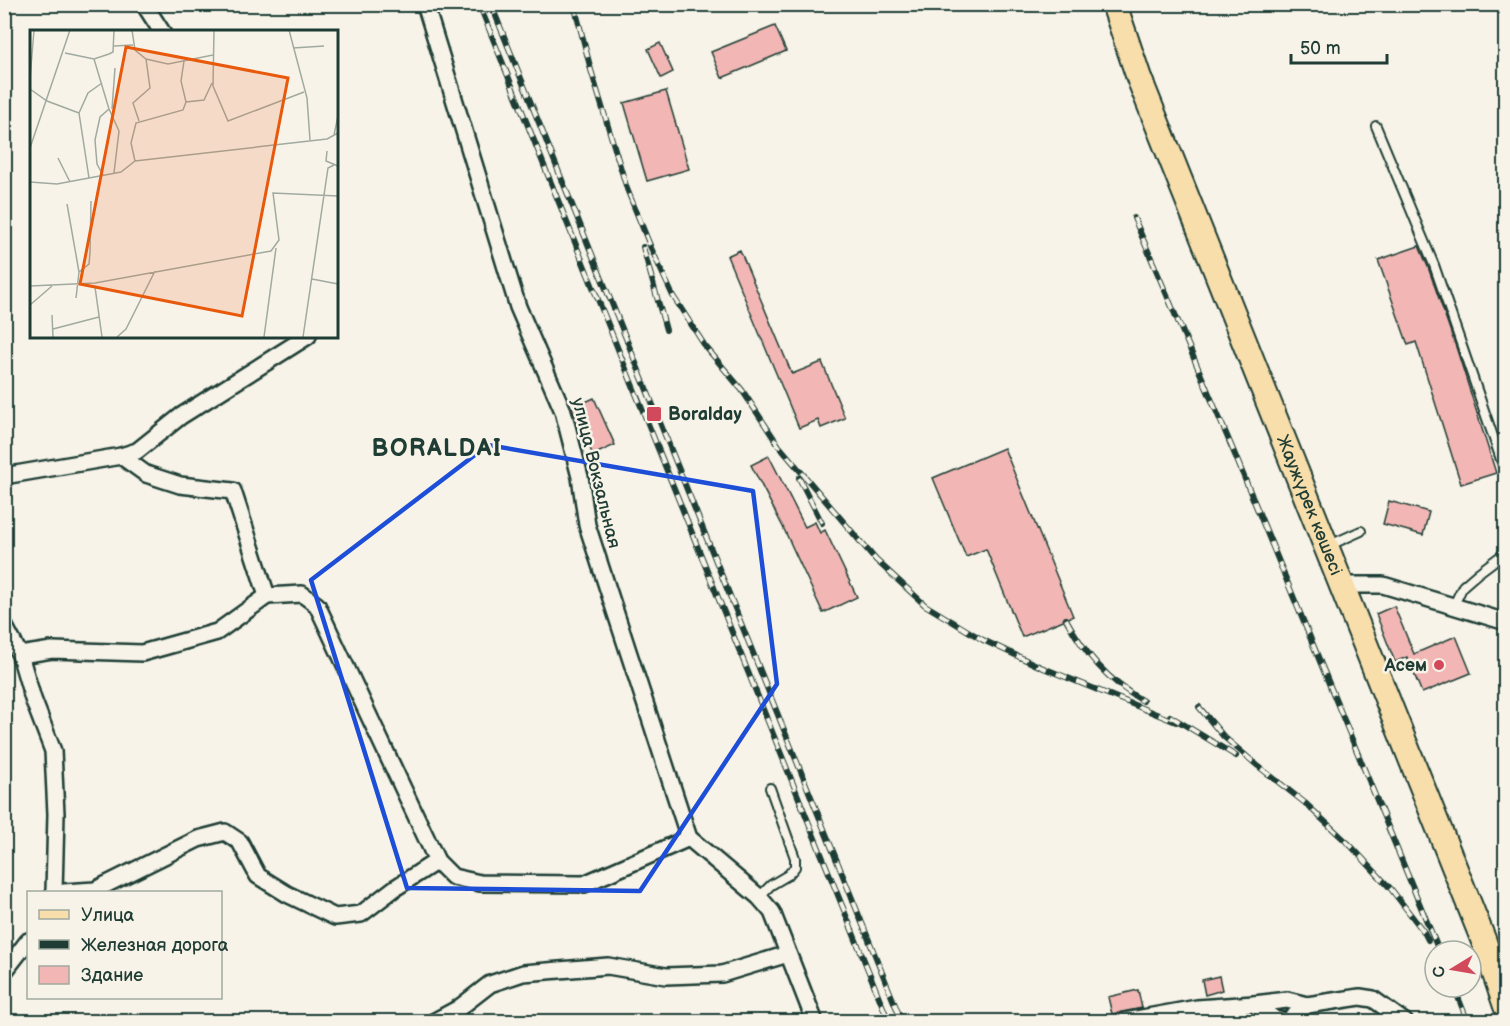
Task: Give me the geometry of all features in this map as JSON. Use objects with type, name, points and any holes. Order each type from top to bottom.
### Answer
[{"type":"main road","name":"Жаужүрек көшесі","points":[[1114,4],[1139,78],[1483,939],[1506,1006]]},
{"type":"street","points":[[144,4],[161,30]]},
{"type":"street","name":"улица Вокзальная","points":[[425,4],[518,307],[563,411],[580,477],[587,525],[689,838]]},
{"type":"street","points":[[4,476],[121,456],[137,451],[181,416],[305,338]]},
{"type":"street","points":[[121,456],[146,474],[180,485],[233,491],[267,596]]},
{"type":"street","points":[[1342,585],[1383,585],[1506,622]]},
{"type":"street","points":[[20,655],[52,650],[141,653],[217,632],[267,596],[302,594],[317,605],[437,861],[453,877],[480,883],[584,884],[689,838],[759,897],[772,912],[814,1021]]},
{"type":"street","points":[[4,626],[20,655],[33,699],[53,751],[56,814],[54,891]]},
{"type":"street","points":[[80,891],[95,890],[198,839],[225,832],[240,842],[258,876],[334,917],[361,914],[395,888],[437,861]]},
{"type":"street","points":[[4,972],[27,942]]},
{"type":"street","points":[[433,1022],[459,1008],[490,984],[523,974],[608,966],[666,976],[722,974],[788,954]]},
{"type":"street","points":[[1120,1022],[1197,1008],[1287,1000],[1308,1005],[1360,997],[1372,999],[1404,1022]]},
{"type":"lane","points":[[1376,126],[1434,265],[1506,474]]},
{"type":"lane","points":[[1326,547],[1361,531]]},
{"type":"lane","points":[[1453,607],[1463,586],[1506,552]]},
{"type":"lane","points":[[759,897],[795,867],[795,858],[770,788]]},
{"type":"highlighted area","points":[[488,445],[753,491],[777,684],[640,891],[407,888],[311,580]]},
{"type":"building","points":[[775,26],[786,51],[722,78],[711,52]]},
{"type":"building","points":[[660,43],[673,72],[661,78],[648,49]]},
{"type":"building","points":[[666,91],[689,169],[647,181],[624,103]]},
{"type":"building","points":[[1419,246],[1457,350],[1496,473],[1461,484],[1416,342],[1408,345],[1378,260]]},
{"type":"building","points":[[740,250],[792,374],[822,362],[845,418],[821,428],[818,420],[799,428],[727,256]]},
{"type":"building","points":[[594,398],[615,445],[593,455],[572,408]]},
{"type":"building","points":[[1004,448],[1073,616],[1022,637],[986,549],[966,557],[933,478]]},
{"type":"building","points":[[769,456],[805,527],[815,522],[820,533],[825,530],[857,597],[823,613],[751,465]]},
{"type":"building","points":[[1389,501],[1429,512],[1423,535],[1383,524]]},
{"type":"building","name":"Асем","points":[[1394,606],[1414,654],[1456,636],[1471,673],[1422,693],[1407,657],[1395,662],[1376,614]]},
{"type":"building","points":[[1219,976],[1222,990],[1205,995],[1202,980]]},
{"type":"building","points":[[1138,990],[1142,1008],[1112,1014],[1108,997]]},
{"type":"railway","points":[[479,4],[889,1022]]},
{"type":"railway","points":[[491,4],[902,1022]]},
{"type":"railway","points":[[574,4],[591,70],[627,189],[673,296],[705,346],[742,390],[779,446],[876,560],[925,605],[983,640],[1041,667],[1176,722]]},
{"type":"railway","points":[[1134,218],[1233,450],[1434,939]]},
{"type":"railway","points":[[643,247],[666,330]]},
{"type":"railway","points":[[799,478],[822,523]]},
{"type":"railway","points":[[1066,619],[1098,666],[1119,685],[1143,701]]},
{"type":"railway","points":[[1199,707],[1224,737],[1305,803],[1351,846],[1391,889],[1428,939]]},
{"type":"railway","points":[[1170,716],[1236,756]]},
{"type":"railway","points":[[1459,999],[1468,1022]]},
{"type":"place","name":"Boralday","points":[[654,414]]},
{"type":"place","name":"Асем","points":[[1439,665]]},
{"type":"district","name":"BORALDAI","points":[[437,448]]}]
